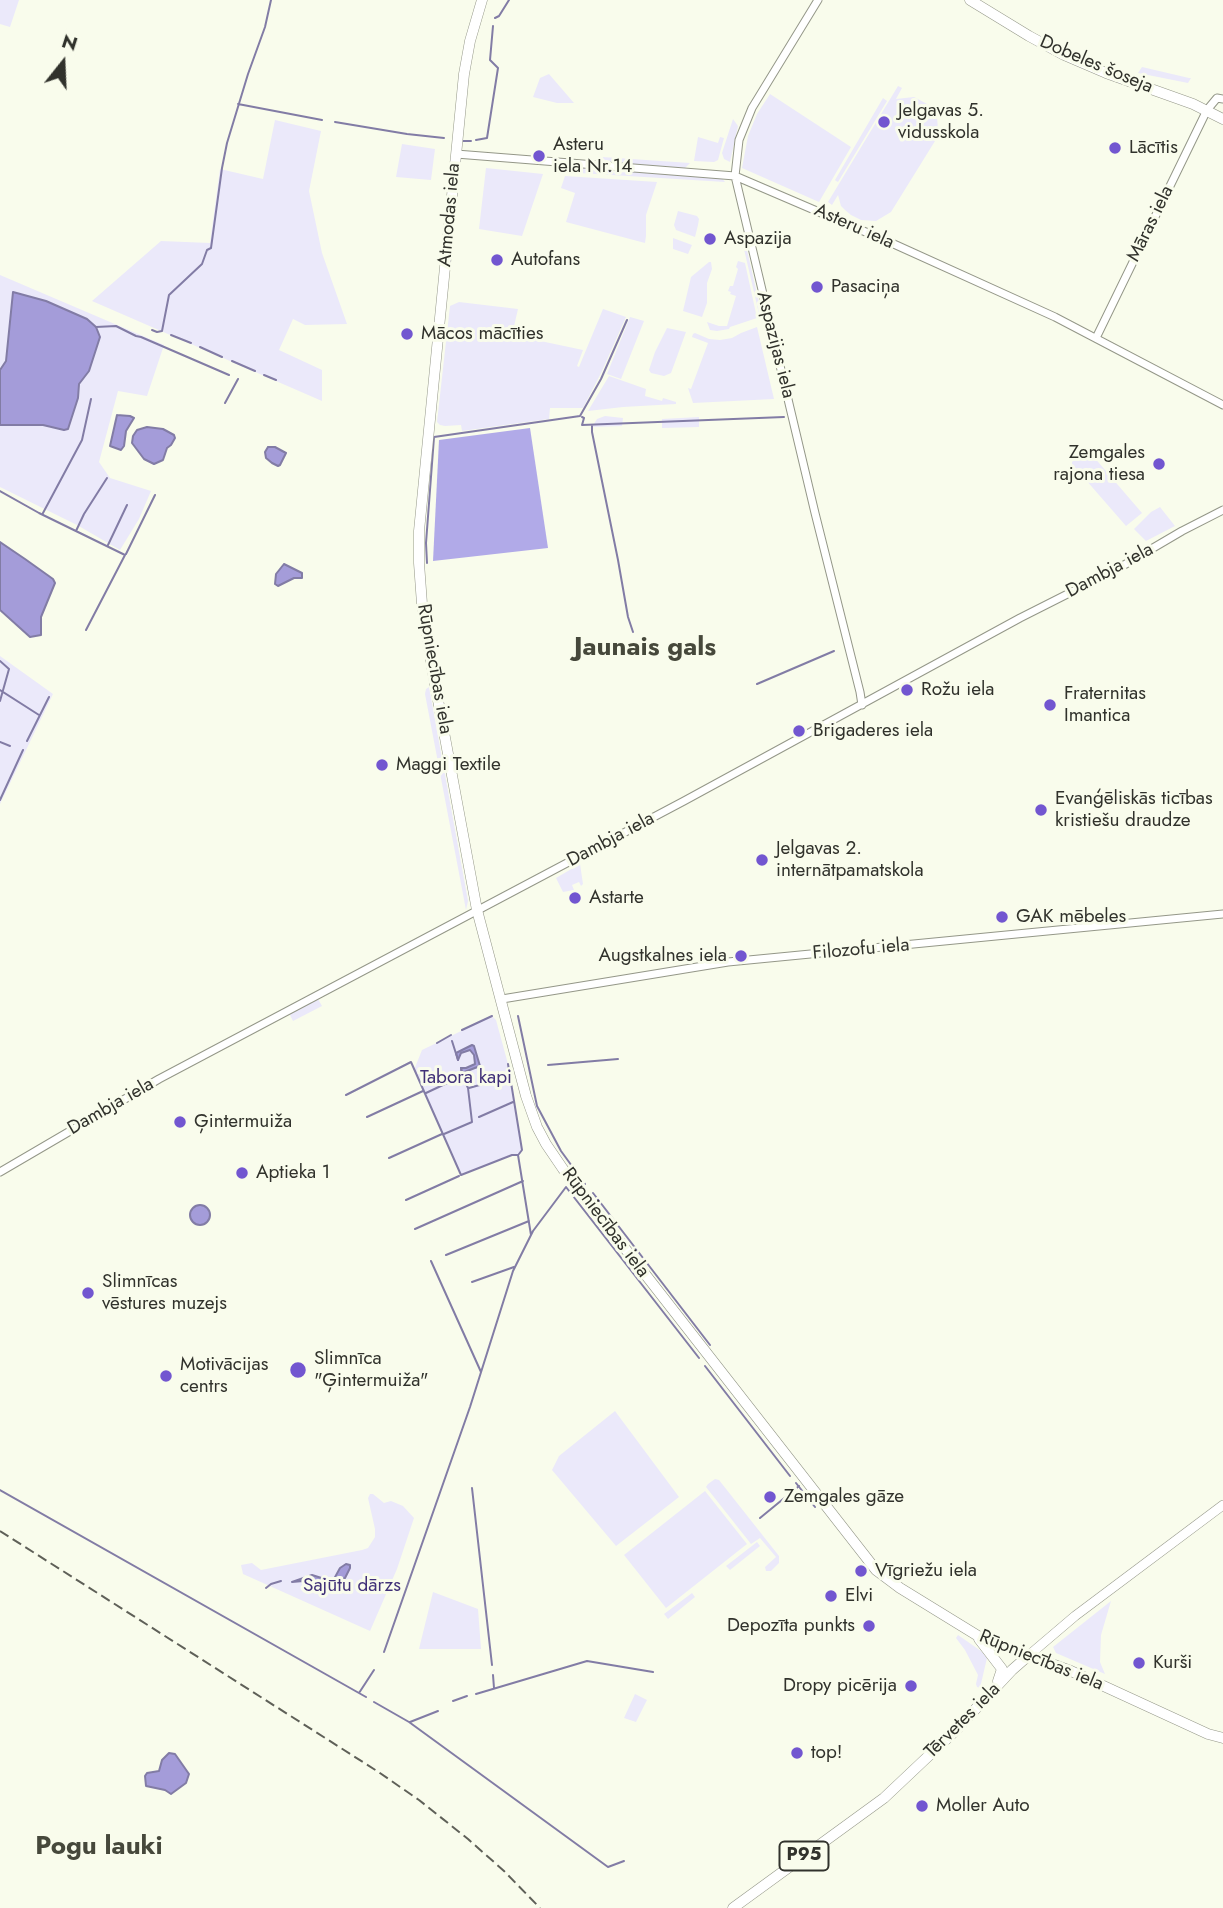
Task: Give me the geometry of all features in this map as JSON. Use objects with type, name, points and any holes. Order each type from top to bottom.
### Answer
[{"type":"main road","name":"Atmodas iela","points":[[429,431],[464,74],[482,0]]},
{"type":"main road","name":"Dobeles šoseja","points":[[970,0],[1021,32],[1065,55],[1207,110],[1223,119]]},
{"type":"main road","name":"Rūpniecības iela","points":[[429,431],[419,531],[422,604],[477,910],[531,1111],[546,1144],[876,1570],[900,1588],[994,1644],[1080,1675],[1208,1734],[1223,1738]]},
{"type":"main road","name":"Tērvetes iela","points":[[733,1908],[884,1798],[955,1731],[1028,1656],[1086,1608],[1223,1505]]},
{"type":"main road","points":[[976,1635],[1002,1669],[996,1688]]},
{"type":"street","name":"Aspazijas iela","points":[[818,0],[752,108],[739,140],[735,176],[862,705]]},
{"type":"street","points":[[1207,110],[1215,100],[1223,99]]},
{"type":"street","name":"Māras iela","points":[[1096,338],[1207,110]]},
{"type":"street","name":"Asteru iela","points":[[456,154],[735,176],[1031,306],[1223,405]]},
{"type":"street","name":"Dambja iela","points":[[0,1172],[159,1079],[862,705],[1020,618],[1119,568],[1223,510]]},
{"type":"street","name":"Filozofu iela","points":[[502,999],[727,962],[1223,914]]},
{"type":"green space","points":[[0,0],[19,0],[10,27],[0,24]]},
{"type":"green space","points":[[1142,67],[1191,78],[1188,83],[1138,73]]},
{"type":"green space","points":[[549,74],[574,103],[557,103],[533,97],[540,78]]},
{"type":"green space","points":[[898,86],[902,88],[896,99],[914,97],[929,105],[937,116],[938,131],[935,141],[891,212],[876,221],[861,220],[841,206],[838,195],[832,205],[828,202]]},
{"type":"green space","points":[[770,94],[851,147],[819,202],[742,168],[748,136],[757,114]]},
{"type":"green space","points":[[883,98],[887,101],[838,182],[836,181],[835,180]]},
{"type":"green space","points":[[733,119],[738,126],[730,162],[724,159],[722,153]]},
{"type":"green space","points":[[275,120],[321,131],[309,191],[322,253],[347,324],[305,325],[293,319],[279,350],[322,370],[322,401],[92,301],[161,241],[210,243],[220,169],[263,179]]},
{"type":"green space","points":[[698,137],[718,143],[720,137],[724,138],[718,160],[694,161]]},
{"type":"green space","points":[[402,144],[435,149],[431,180],[396,177]]},
{"type":"green space","points":[[602,157],[690,163],[685,168],[607,162]]},
{"type":"green space","points":[[569,165],[721,177],[725,182],[563,172]]},
{"type":"green space","points":[[486,168],[543,174],[522,236],[479,229]]},
{"type":"green space","points":[[565,176],[657,182],[646,215],[645,243],[566,222],[575,193],[561,188]]},
{"type":"green space","points":[[678,211],[699,219],[695,237],[676,230],[674,225]]},
{"type":"green space","points":[[673,238],[692,245],[688,254],[673,249]]},
{"type":"green space","points":[[743,245],[746,246],[762,315],[760,318]]},
{"type":"green space","points":[[738,261],[745,263],[757,318],[729,329],[710,330],[707,322],[727,326],[736,296],[728,291],[730,286],[733,286]]},
{"type":"green space","points":[[709,262],[712,269],[702,317],[683,311],[691,277]]},
{"type":"green space","points":[[0,275],[164,345],[147,396],[118,391],[99,462],[110,478],[151,491],[139,519],[120,550],[77,525],[0,487],[0,425],[43,425],[64,430],[78,398],[79,384],[89,371],[13,292],[6,361],[0,370]]},
{"type":"green space","points":[[459,302],[518,309],[512,335],[583,350],[577,366],[579,367],[603,309],[626,317],[583,408],[550,408],[549,419],[462,431],[461,425],[445,426],[437,422],[450,306]]},
{"type":"green space","points":[[630,317],[644,321],[621,379],[607,374]]},
{"type":"green space","points":[[757,327],[774,399],[693,403],[688,388],[691,389],[708,343],[692,337],[693,334],[720,340]]},
{"type":"green space","points":[[667,328],[686,332],[671,373],[664,376],[649,370]]},
{"type":"green space","points":[[609,376],[646,389],[645,396],[662,401],[663,398],[676,404],[588,411]]},
{"type":"green space","points":[[605,416],[623,418],[622,426],[592,427],[597,419]]},
{"type":"green space","points":[[699,417],[699,427],[662,428],[662,419]]},
{"type":"green space","points":[[1087,449],[1142,513],[1126,526],[1072,464]]},
{"type":"green space","points":[[1160,507],[1175,526],[1146,541],[1134,529]]},
{"type":"green space","points":[[0,656],[53,694],[0,804]]},
{"type":"green space","points":[[429,687],[468,901],[466,910],[425,694]]},
{"type":"green space","points":[[580,864],[583,884],[581,886],[579,882],[572,885],[574,890],[563,892],[556,878]]},
{"type":"green space","points":[[318,999],[322,1006],[293,1021],[291,1013]]},
{"type":"green space","name":"Tabora kapi","points":[[492,1016],[496,1020],[508,1064],[522,1150],[518,1155],[511,1155],[461,1175],[414,1070],[422,1050]]},
{"type":"green space","points":[[615,1411],[679,1497],[616,1546],[552,1470],[559,1456]]},
{"type":"green space","points":[[715,1479],[719,1480],[779,1556],[779,1563],[771,1571],[766,1571],[765,1567],[776,1557],[760,1538],[751,1544],[706,1487]]},
{"type":"green space","points":[[705,1491],[747,1544],[666,1608],[624,1555]]},
{"type":"green space","name":"Sajūtu dārzs","points":[[370,1494],[384,1503],[391,1501],[403,1506],[414,1518],[397,1569],[370,1631],[243,1574],[241,1565],[252,1563],[261,1570],[368,1548],[375,1537],[368,1498]]},
{"type":"green space","points":[[757,1542],[760,1546],[730,1570],[726,1566]]},
{"type":"green space","points":[[433,1592],[478,1609],[481,1649],[419,1649]]},
{"type":"green space","points":[[692,1593],[695,1597],[668,1619],[664,1614]]},
{"type":"green space","points":[[1111,1601],[1101,1635],[1100,1662],[1105,1674],[1056,1653],[1053,1647]]},
{"type":"green space","points":[[958,1635],[987,1658],[980,1688],[976,1684],[978,1675],[956,1638]]},
{"type":"green space","points":[[635,1694],[647,1700],[636,1722],[624,1718]]},
{"type":"shaded area","points":[[13,292],[46,301],[87,319],[96,327],[100,337],[89,371],[79,384],[78,398],[68,429],[43,425],[0,425],[0,370],[6,361]]},
{"type":"shaded area","points":[[117,415],[134,418],[126,431],[121,450],[110,446]]},
{"type":"shaded area","points":[[147,427],[163,429],[175,438],[167,448],[163,460],[154,464],[144,459],[132,443],[137,430]]},
{"type":"shaded area","points":[[530,428],[548,548],[433,561],[439,440]]},
{"type":"shaded area","points":[[268,447],[275,447],[286,453],[280,465],[266,458]]},
{"type":"shaded area","points":[[0,542],[55,583],[41,617],[41,635],[30,637],[0,610]]},
{"type":"shaded area","points":[[284,564],[302,573],[302,578],[294,578],[278,586],[275,584],[276,574]]},
{"type":"shaded area","points":[[472,1045],[480,1066],[462,1073],[461,1068],[475,1064],[474,1055],[470,1050],[461,1053],[458,1060],[456,1053]]},
{"type":"shaded area","points":[[200,1205],[207,1208],[210,1215],[207,1222],[200,1225],[193,1222],[190,1215],[193,1208]]},
{"type":"shaded area","points":[[346,1564],[350,1565],[350,1568],[345,1578],[323,1588],[303,1581],[292,1582],[312,1575],[331,1581]]},
{"type":"shaded area","points":[[169,1753],[175,1754],[189,1774],[186,1783],[171,1794],[146,1786],[145,1776],[147,1773],[159,1771],[162,1760]]},
{"type":"waterway","points":[[152,330],[162,331],[169,295],[202,264],[207,250],[211,248],[227,143],[265,27],[271,0]]},
{"type":"waterway","points":[[495,18],[509,0]]},
{"type":"waterway","points":[[476,140],[487,138],[498,68],[490,60],[493,26]]},
{"type":"waterway","points":[[238,104],[322,120]]},
{"type":"waterway","points":[[335,122],[444,138]]},
{"type":"waterway","points":[[463,141],[471,141]]},
{"type":"waterway","points":[[427,563],[426,543],[434,437],[580,416],[601,379],[627,320]]},
{"type":"waterway","points":[[96,327],[116,326],[229,375]]},
{"type":"waterway","points":[[171,335],[191,343]]},
{"type":"waterway","points":[[200,347],[222,357]]},
{"type":"waterway","points":[[232,361],[255,371]]},
{"type":"waterway","points":[[264,375],[276,380]]},
{"type":"waterway","points":[[225,403],[238,379]]},
{"type":"waterway","points":[[43,513],[82,440],[91,399]]},
{"type":"waterway","points":[[582,417],[582,425],[784,417]]},
{"type":"waterway","points":[[592,425],[633,632]]},
{"type":"waterway","points":[[76,531],[107,478]]},
{"type":"waterway","points":[[0,491],[125,555],[86,630]]},
{"type":"waterway","points":[[126,554],[155,495]]},
{"type":"waterway","points":[[108,545],[127,505]]},
{"type":"waterway","points":[[757,684],[834,651]]},
{"type":"waterway","points":[[0,661],[9,669],[0,701]]},
{"type":"waterway","points":[[0,690],[39,715]]},
{"type":"waterway","points":[[27,741],[49,697]]},
{"type":"waterway","points":[[0,742],[10,746]]},
{"type":"waterway","points":[[0,800],[23,750]]},
{"type":"waterway","points":[[462,1030],[492,1016]]},
{"type":"waterway","points":[[518,1016],[537,1106],[561,1151],[585,1184]]},
{"type":"waterway","points":[[437,1043],[451,1035]]},
{"type":"waterway","points":[[452,1041],[458,1060]]},
{"type":"waterway","points":[[548,1065],[618,1059]]},
{"type":"waterway","points":[[346,1095],[411,1062],[461,1175],[518,1155],[531,1235]]},
{"type":"waterway","points":[[508,1064],[522,1150],[519,1154]]},
{"type":"waterway","points":[[444,1134],[472,1122],[468,1088],[461,1068]]},
{"type":"waterway","points":[[426,1093],[462,1076]]},
{"type":"waterway","points":[[469,1088],[508,1077]]},
{"type":"waterway","points":[[367,1117],[423,1091]]},
{"type":"waterway","points":[[479,1117],[513,1102]]},
{"type":"waterway","points":[[389,1158],[442,1134]]},
{"type":"waterway","points":[[406,1200],[459,1176]]},
{"type":"waterway","points":[[415,1229],[523,1181]]},
{"type":"waterway","points":[[384,1652],[470,1407],[513,1271],[533,1231],[566,1187],[699,1358]]},
{"type":"waterway","points":[[593,1193],[710,1345]]},
{"type":"waterway","points":[[446,1255],[529,1221]]},
{"type":"waterway","points":[[431,1261],[481,1372]]},
{"type":"waterway","points":[[472,1282],[514,1267]]},
{"type":"waterway","points":[[705,1366],[790,1476]]},
{"type":"waterway","points":[[796,1483],[815,1507]]},
{"type":"waterway","points":[[760,1518],[799,1486]]},
{"type":"waterway","points":[[472,1488],[492,1665]]},
{"type":"waterway","points":[[0,1490],[366,1697]]},
{"type":"waterway","points":[[266,1588],[281,1581]]},
{"type":"waterway","points":[[476,1694],[587,1661],[653,1672]]},
{"type":"waterway","points":[[359,1693],[374,1670]]},
{"type":"waterway","points":[[493,1675],[494,1688]]},
{"type":"waterway","points":[[453,1701],[467,1696]]},
{"type":"waterway","points":[[374,1702],[409,1722],[608,1867],[624,1861]]},
{"type":"waterway","points":[[410,1722],[438,1711]]},
{"type":"railway","points":[[0,1531],[419,1800],[504,1871],[540,1908]]},
{"type":"place","name":"Jelgavas 5. vidusskola","points":[[884,122]]},
{"type":"place","name":"Lācītis","points":[[1115,148]]},
{"type":"place","name":"Asteru iela Nr.14","points":[[539,156]]},
{"type":"place","name":"Aspazija","points":[[710,239]]},
{"type":"place","name":"Autofans","points":[[497,260]]},
{"type":"place","name":"Pasaciņa","points":[[817,287]]},
{"type":"place","name":"Mācos mācīties","points":[[407,334]]},
{"type":"place","name":"Zemgales rajona tiesa","points":[[1159,464]]},
{"type":"place","name":"Rožu iela","points":[[907,690]]},
{"type":"place","name":"Fraternitas Imantica","points":[[1050,705]]},
{"type":"place","name":"Brigaderes iela","points":[[799,731]]},
{"type":"place","name":"Maggi Textile","points":[[382,765]]},
{"type":"place","name":"Evanģēliskās ticības kristiešu draudze","points":[[1041,810]]},
{"type":"place","name":"Jelgavas 2. internātpamatskola","points":[[762,860]]},
{"type":"place","name":"Astarte","points":[[575,898]]},
{"type":"place","name":"GAK mēbeles","points":[[1002,917]]},
{"type":"place","name":"Augstkalnes iela","points":[[741,956]]},
{"type":"place","name":"Ģintermuiža","points":[[180,1122]]},
{"type":"place","name":"Aptieka 1","points":[[242,1173]]},
{"type":"place","name":"Slimnīcas vēstures muzejs","points":[[88,1293]]},
{"type":"place","name":"Slimnīca \"Ģintermuiža\"","points":[[298,1370]]},
{"type":"place","name":"Motivācijas centrs","points":[[166,1376]]},
{"type":"place","name":"Zemgales gāze","points":[[770,1497]]},
{"type":"place","name":"Vīgriežu iela","points":[[861,1571]]},
{"type":"place","name":"Elvi","points":[[831,1596]]},
{"type":"place","name":"Depozīta punkts","points":[[869,1626]]},
{"type":"place","name":"Kurši","points":[[1139,1663]]},
{"type":"place","name":"Dropy picērija","points":[[911,1686]]},
{"type":"place","name":"top!","points":[[797,1753]]},
{"type":"place","name":"Moller Auto","points":[[922,1806]]},
{"type":"district","name":"Jaunais gals","points":[[645,649]]},
{"type":"district","name":"Pogu lauki","points":[[99,1848]]}]
